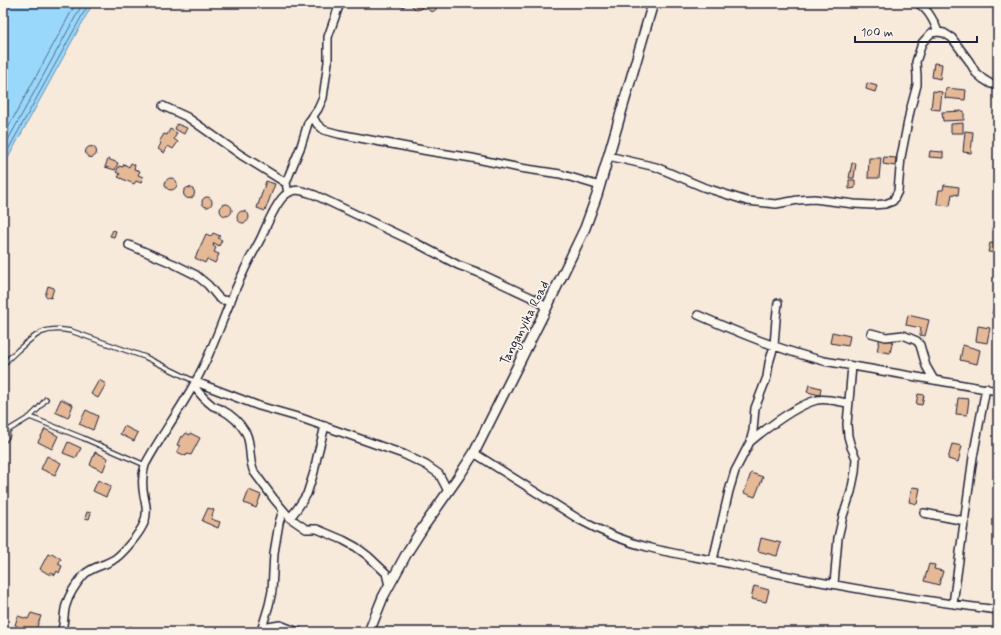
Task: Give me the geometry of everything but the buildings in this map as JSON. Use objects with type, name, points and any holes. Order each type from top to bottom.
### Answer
[{"type":"street","points":[[288,193],[286,183],[308,124],[323,98],[328,62],[328,37],[340,3]]},
{"type":"street","name":"Tanganyika Road","points":[[369,632],[389,586],[408,551],[474,453],[585,228],[600,186],[653,3]]},
{"type":"street","points":[[917,3],[922,6],[934,22],[938,32]]},
{"type":"street","points":[[608,156],[656,167],[703,187],[747,200],[776,204],[814,199],[854,204],[885,204],[893,201],[898,191],[901,158],[910,111],[917,85],[918,76],[916,62],[922,43],[931,33],[944,33],[952,38],[976,73],[991,84],[998,86]]},
{"type":"street","points":[[163,106],[187,117],[240,155],[286,183]]},
{"type":"street","points":[[313,117],[317,124],[324,130],[339,134],[520,168],[560,174],[600,186]]},
{"type":"street","points":[[62,632],[66,606],[71,594],[83,575],[119,556],[141,529],[146,512],[142,476],[145,465],[195,384],[242,274],[277,205],[288,193],[293,190],[301,190],[315,195],[458,264],[539,301],[546,309]]},
{"type":"street","points":[[129,245],[196,275],[222,300],[231,301]]},
{"type":"street","points":[[713,560],[729,491],[735,471],[750,442],[753,431],[755,408],[767,377],[774,346],[778,303]]},
{"type":"street","points":[[698,315],[774,346],[805,356],[852,366],[998,391]]},
{"type":"street","points":[[871,333],[886,337],[904,335],[917,341],[920,345],[926,366],[934,380]]},
{"type":"street","points":[[834,584],[838,538],[856,472],[856,458],[850,442],[847,424],[852,366]]},
{"type":"street","points":[[195,384],[259,406],[325,426],[362,441],[403,454],[426,465],[438,474],[448,491]]},
{"type":"street","points":[[195,384],[200,394],[208,402],[214,407],[227,412],[246,432],[250,444],[251,467],[290,518],[306,529],[317,529],[343,540],[368,556],[386,573],[389,586]]},
{"type":"street","points":[[952,604],[965,521],[973,456],[986,388]]},
{"type":"street","points":[[750,442],[789,414],[818,400],[831,400],[848,404]]},
{"type":"street","points":[[290,518],[308,494],[325,426]]},
{"type":"street","points":[[474,453],[594,528],[649,548],[898,596],[998,610]]},
{"type":"street","points":[[260,630],[272,591],[274,553],[279,523],[283,510]]},
{"type":"street","points":[[924,513],[965,521]]},
{"type":"street","points":[[260,630],[280,625],[298,632]]},
{"type":"lane","points":[[3,366],[7,360],[31,338],[52,329],[60,329],[72,331],[145,357],[195,384]]},
{"type":"lane","points":[[7,430],[30,417],[46,399]]},
{"type":"lane","points":[[30,417],[145,465]]},
{"type":"lane","points":[[3,427],[7,430]]},
{"type":"lane","points":[[3,441],[6,439],[7,430]]},
{"type":"water","points":[[3,3],[93,3],[3,167]]}]
